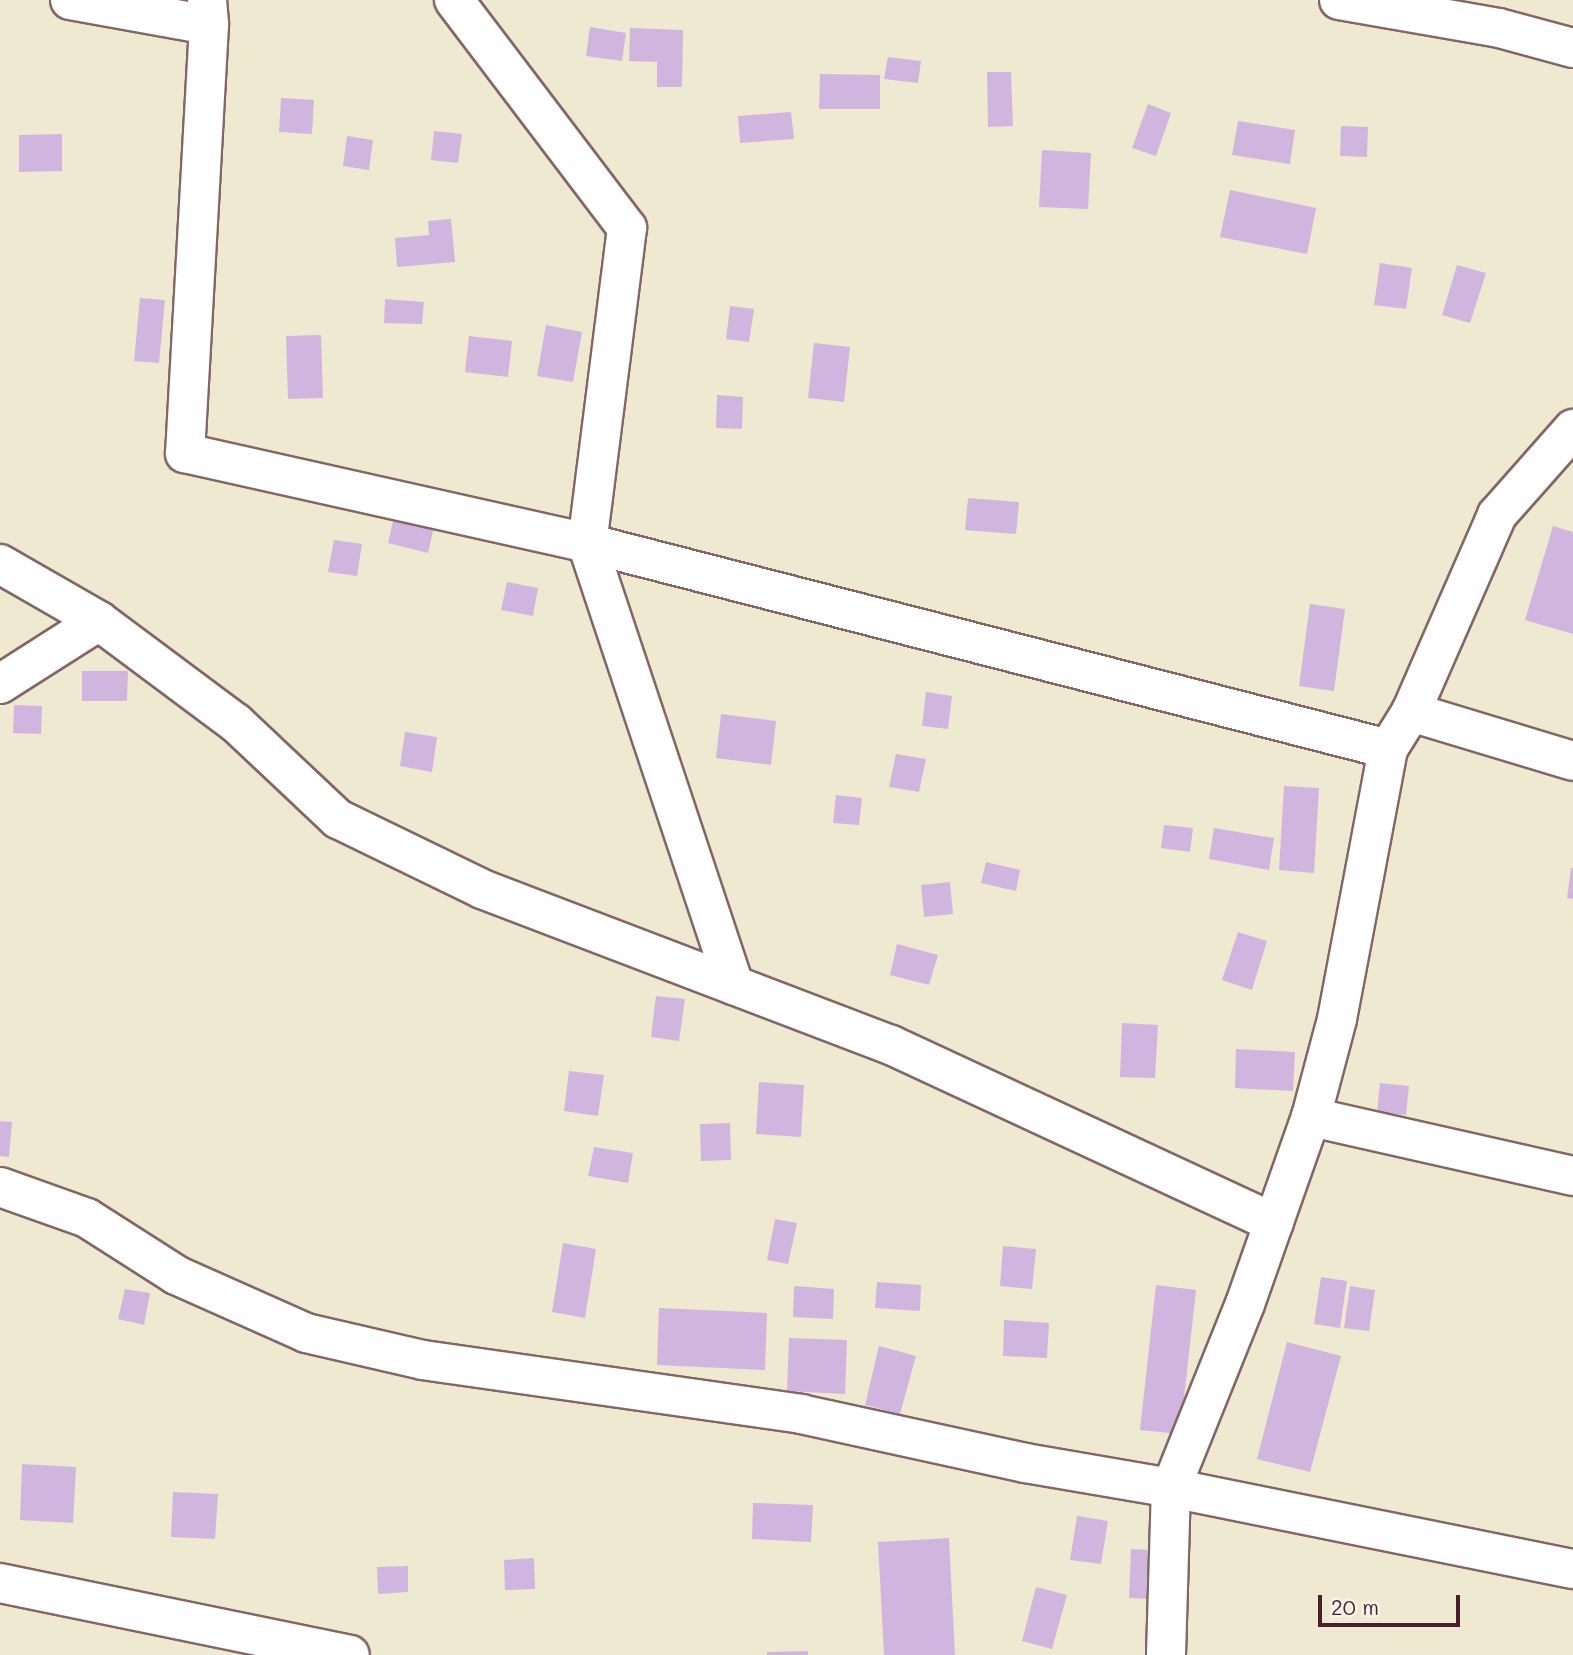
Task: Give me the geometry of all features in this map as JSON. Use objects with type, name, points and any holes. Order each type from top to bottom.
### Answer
[{"type":"street","points":[[70,0],[208,13],[185,453],[587,543],[1388,749]]},
{"type":"street","points":[[454,0],[627,228],[587,543],[734,985]]},
{"type":"street","points":[[1339,0],[1499,28],[1573,48]]},
{"type":"street","points":[[1166,1655],[1171,1488],[1311,1117],[1337,1019],[1388,749],[1411,712],[1497,515],[1573,429]]},
{"type":"street","points":[[0,564],[99,621],[236,723],[338,819],[482,888],[891,1045],[1273,1223]]},
{"type":"street","points":[[0,684],[99,621]]},
{"type":"street","points":[[1411,712],[1573,761]]},
{"type":"street","points":[[1311,1117],[1573,1176]]},
{"type":"street","points":[[0,1187],[87,1218],[176,1275],[306,1333],[423,1360],[801,1414],[1025,1463],[1171,1488],[1573,1569]]},
{"type":"street","points":[[0,1583],[350,1655]]},
{"type":"building","points":[[590,27],[626,33],[622,61],[586,56]]},
{"type":"building","points":[[630,28],[683,30],[682,87],[657,87],[657,62],[629,61]]},
{"type":"building","points":[[888,57],[921,61],[918,83],[884,79]]},
{"type":"building","points":[[987,72],[1011,72],[1013,126],[988,127]]},
{"type":"building","points":[[820,74],[880,75],[880,109],[819,109]]},
{"type":"building","points":[[281,98],[314,100],[312,134],[279,132]]},
{"type":"building","points":[[1148,104],[1171,113],[1156,156],[1132,148]]},
{"type":"building","points":[[791,112],[794,139],[740,143],[738,116]]},
{"type":"building","points":[[1238,121],[1295,130],[1290,164],[1232,155]]},
{"type":"building","points":[[1341,126],[1368,127],[1367,157],[1340,156]]},
{"type":"building","points":[[434,131],[462,134],[458,163],[431,160]]},
{"type":"building","points":[[62,134],[62,171],[19,172],[19,135]]},
{"type":"building","points":[[347,136],[373,140],[369,170],[343,166]]},
{"type":"building","points":[[1042,150],[1091,153],[1088,209],[1039,207]]},
{"type":"building","points":[[1230,190],[1316,208],[1307,254],[1220,237]]},
{"type":"building","points":[[451,219],[455,262],[397,267],[395,238],[429,235],[428,221]]},
{"type":"building","points":[[1380,263],[1412,268],[1406,309],[1374,305]]},
{"type":"building","points":[[1457,265],[1486,273],[1470,323],[1442,315]]},
{"type":"building","points":[[140,298],[165,300],[159,363],[134,361]]},
{"type":"building","points":[[385,299],[424,302],[422,324],[384,323]]},
{"type":"building","points":[[730,306],[754,309],[749,342],[726,339]]},
{"type":"building","points":[[546,325],[582,332],[573,382],[537,376]]},
{"type":"building","points":[[321,335],[323,398],[288,399],[286,336]]},
{"type":"building","points":[[469,336],[512,341],[508,377],[465,372]]},
{"type":"building","points":[[814,343],[850,347],[844,402],[808,398]]},
{"type":"building","points":[[717,395],[743,397],[742,429],[716,428]]},
{"type":"building","points":[[968,498],[1019,502],[1016,534],[965,530]]},
{"type":"building","points":[[394,517],[434,527],[428,553],[388,543]]},
{"type":"building","points":[[1553,526],[1573,532],[1573,634],[1525,620]]},
{"type":"building","points":[[334,540],[362,544],[357,576],[328,572]]},
{"type":"building","points":[[507,582],[538,588],[533,616],[501,610]]},
{"type":"building","points":[[1310,604],[1345,609],[1334,691],[1299,686]]},
{"type":"building","points":[[82,671],[128,671],[127,701],[82,701]]},
{"type":"building","points":[[926,692],[952,696],[948,729],[922,726]]},
{"type":"building","points":[[14,705],[42,706],[41,734],[13,733]]},
{"type":"building","points":[[721,714],[776,721],[771,765],[716,758]]},
{"type":"building","points":[[405,732],[437,737],[432,772],[400,766]]},
{"type":"building","points":[[896,754],[926,759],[919,792],[889,787]]},
{"type":"building","points":[[1284,786],[1319,788],[1314,873],[1279,870]]},
{"type":"building","points":[[836,795],[862,798],[859,825],[833,823]]},
{"type":"building","points":[[1164,825],[1193,828],[1190,852],[1161,848]]},
{"type":"building","points":[[1214,828],[1274,838],[1269,870],[1209,859]]},
{"type":"building","points":[[986,862],[1020,870],[1016,891],[981,883]]},
{"type":"building","points":[[1573,868],[1573,899],[1567,898]]},
{"type":"building","points":[[950,882],[953,914],[924,917],[921,885]]},
{"type":"building","points":[[1238,932],[1267,941],[1252,990],[1222,980]]},
{"type":"building","points":[[897,944],[938,955],[929,985],[890,975]]},
{"type":"building","points":[[656,996],[685,999],[679,1041],[651,1037]]},
{"type":"building","points":[[1122,1023],[1158,1025],[1155,1078],[1120,1077]]},
{"type":"building","points":[[1236,1049],[1295,1052],[1293,1091],[1235,1088]]},
{"type":"building","points":[[569,1071],[604,1075],[598,1116],[564,1111]]},
{"type":"building","points":[[759,1082],[804,1085],[801,1137],[756,1134]]},
{"type":"building","points":[[1380,1083],[1409,1086],[1406,1115],[1377,1112]]},
{"type":"building","points":[[0,1121],[12,1122],[9,1157],[0,1156]]},
{"type":"building","points":[[730,1123],[731,1160],[701,1161],[700,1124]]},
{"type":"building","points":[[594,1147],[633,1153],[628,1183],[588,1176]]},
{"type":"building","points":[[775,1219],[797,1223],[788,1264],[767,1260]]},
{"type":"building","points":[[563,1243],[596,1249],[585,1318],[552,1312]]},
{"type":"building","points":[[1003,1246],[1036,1249],[1032,1289],[1000,1286]]},
{"type":"building","points":[[1321,1277],[1347,1281],[1340,1328],[1314,1324]]},
{"type":"building","points":[[877,1282],[921,1285],[920,1311],[875,1308]]},
{"type":"building","points":[[1156,1285],[1196,1290],[1180,1434],[1140,1430]]},
{"type":"building","points":[[794,1286],[834,1289],[833,1319],[793,1317]]},
{"type":"building","points":[[1350,1286],[1375,1290],[1369,1331],[1344,1328]]},
{"type":"building","points":[[125,1289],[150,1293],[144,1325],[118,1319]]},
{"type":"building","points":[[659,1308],[767,1313],[765,1370],[657,1365]]},
{"type":"building","points":[[1004,1320],[1049,1323],[1047,1358],[1003,1356]]},
{"type":"building","points":[[789,1338],[847,1340],[845,1394],[787,1391]]},
{"type":"building","points":[[1287,1342],[1341,1356],[1310,1472],[1257,1459]]},
{"type":"building","points":[[879,1346],[916,1356],[900,1414],[865,1405]]},
{"type":"building","points":[[22,1464],[76,1467],[73,1523],[20,1520]]},
{"type":"building","points":[[173,1492],[218,1494],[215,1539],[171,1537]]},
{"type":"building","points":[[753,1503],[813,1505],[811,1542],[752,1539]]},
{"type":"building","points":[[1077,1516],[1108,1521],[1101,1564],[1070,1560]]},
{"type":"building","points":[[949,1538],[955,1655],[884,1655],[878,1542]]},
{"type":"building","points":[[1131,1549],[1168,1551],[1167,1600],[1129,1598]]},
{"type":"building","points":[[534,1558],[535,1589],[505,1590],[504,1560]]},
{"type":"building","points":[[408,1566],[408,1592],[378,1594],[377,1567]]},
{"type":"building","points":[[1036,1587],[1067,1595],[1052,1649],[1022,1641]]},
{"type":"building","points":[[808,1651],[808,1655],[767,1655],[767,1652]]}]
